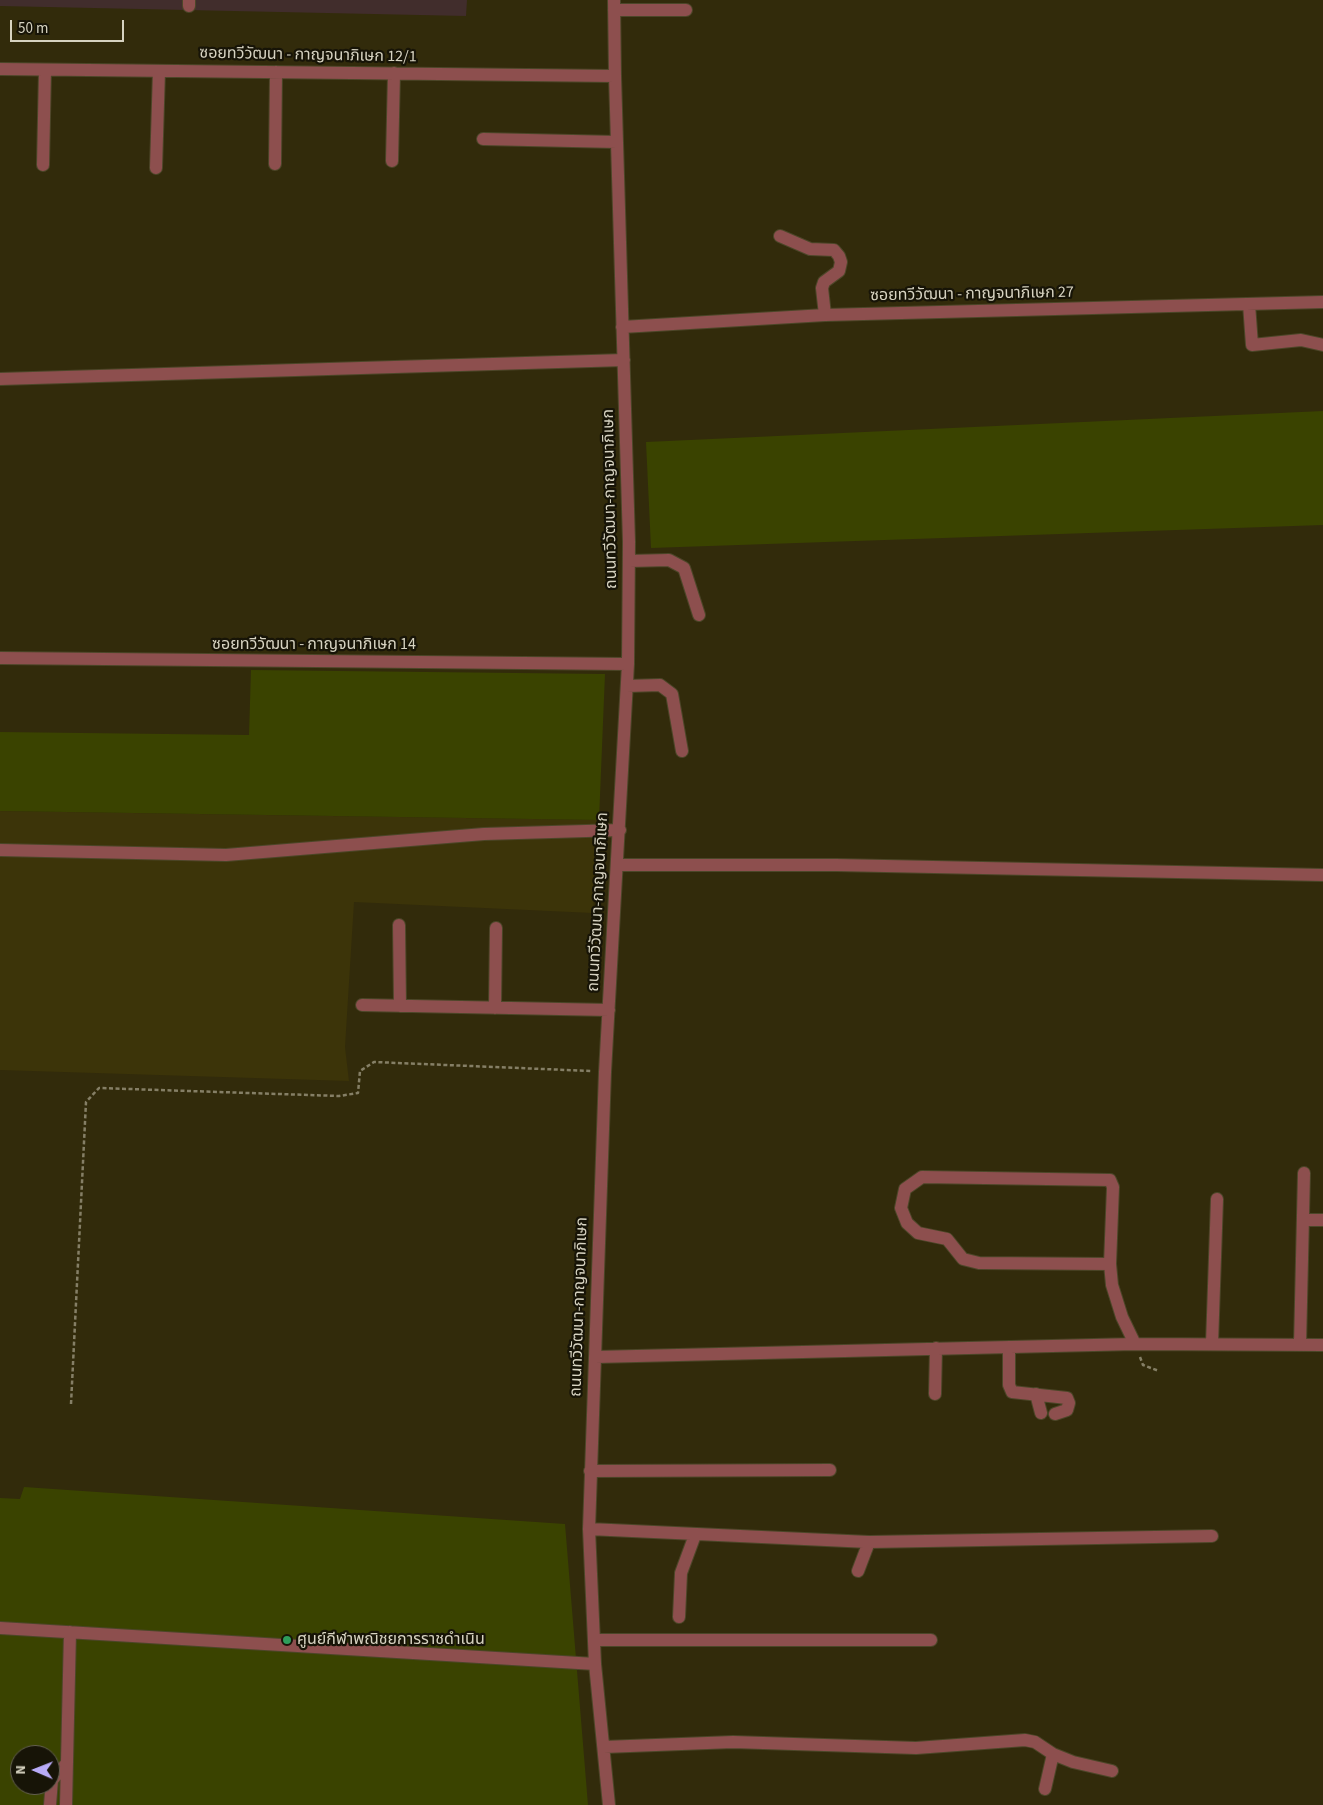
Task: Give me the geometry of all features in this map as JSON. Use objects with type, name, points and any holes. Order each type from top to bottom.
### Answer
[{"type":"street","points":[[614,5],[686,10]]},
{"type":"street","name":"ถนนทวีวัฒนา-กาญจนาภิเษก","points":[[609,1805],[595,1664],[589,1529],[605,1072],[628,664],[629,561],[614,5]]},
{"type":"street","name":"ซอยทวีวัฒนา - กาญจนาภิเษก 12/1","points":[[0,69],[615,76]]},
{"type":"street","points":[[42,165],[45,70]]},
{"type":"street","points":[[156,168],[159,71]]},
{"type":"street","points":[[275,164],[276,72]]},
{"type":"street","points":[[392,161],[394,73]]},
{"type":"street","points":[[483,139],[617,142]]},
{"type":"street","points":[[780,236],[810,249],[834,250],[840,256],[839,271],[824,282],[822,288],[825,315]]},
{"type":"street","name":"ซอยทวีวัฒนา - กาญจนาภิเษก 27","points":[[622,327],[825,315],[1323,302]]},
{"type":"street","points":[[1249,304],[1252,345],[1302,340],[1323,345]]},
{"type":"street","points":[[0,379],[624,360]]},
{"type":"street","points":[[629,561],[669,560],[684,568],[699,615]]},
{"type":"street","name":"ซอยทวีวัฒนา - กาญจนาภิเษก 14","points":[[0,658],[628,664]]},
{"type":"street","points":[[627,686],[660,685],[672,694],[682,751]]},
{"type":"street","points":[[0,850],[226,855],[484,834],[620,830]]},
{"type":"street","points":[[618,866],[846,866],[1323,875]]},
{"type":"street","points":[[400,925],[400,1006]]},
{"type":"street","points":[[495,1008],[496,928]]},
{"type":"street","points":[[362,1005],[609,1010]]},
{"type":"street","points":[[1300,1345],[1304,1173]]},
{"type":"street","points":[[1110,1264],[979,1263],[963,1258],[947,1240],[918,1232],[908,1223],[901,1208],[905,1189],[922,1177],[1110,1180],[1113,1187],[1110,1264],[1117,1304],[1135,1344]]},
{"type":"street","points":[[1212,1344],[1218,1199]]},
{"type":"street","points":[[1303,1220],[1323,1220]]},
{"type":"street","points":[[595,1357],[1135,1344],[1323,1345]]},
{"type":"street","points":[[1009,1347],[1009,1385],[1012,1392],[1067,1398],[1069,1403],[1067,1410],[1055,1414]]},
{"type":"street","points":[[935,1394],[936,1348]]},
{"type":"street","points":[[1036,1394],[1041,1413]]},
{"type":"street","points":[[590,1471],[830,1470]]},
{"type":"street","points":[[589,1529],[869,1542],[1212,1536]]},
{"type":"street","points":[[679,1617],[680,1574],[695,1535]]},
{"type":"street","points":[[858,1571],[869,1542]]},
{"type":"street","points":[[0,1628],[595,1664]]},
{"type":"street","points":[[66,1805],[70,1632]]},
{"type":"street","points":[[594,1640],[931,1640]]},
{"type":"street","points":[[604,1747],[733,1742],[916,1748],[1025,1740],[1043,1746],[1053,1754],[1112,1772]]},
{"type":"street","points":[[1045,1788],[1053,1754]]},
{"type":"street","points":[[50,1805],[52,1780],[67,1763]]},
{"type":"path","points":[[71,1404],[86,1102],[99,1088],[339,1096],[358,1093],[360,1071],[374,1062],[605,1072]]},
{"type":"path","points":[[1135,1344],[1143,1365],[1159,1371]]},
{"type":"shaded area","points":[[0,0],[467,0],[466,16],[0,6]]},
{"type":"shaded area","points":[[0,811],[599,820],[593,913],[354,902],[345,1047],[349,1081],[0,1070]]},
{"type":"green space","points":[[1323,411],[1323,525],[651,548],[646,442]]},
{"type":"green space","points":[[251,670],[605,674],[599,820],[0,811],[0,732],[249,735]]},
{"type":"green space","name":"ศูนย์กีฬาพณิชยการราชดำเนิน","points":[[24,1487],[565,1524],[588,1805],[0,1805],[0,1498],[20,1499]]},
{"type":"place","name":"ศูนย์กีฬาพณิชยการราชดำเนิน","points":[[287,1640]]}]
